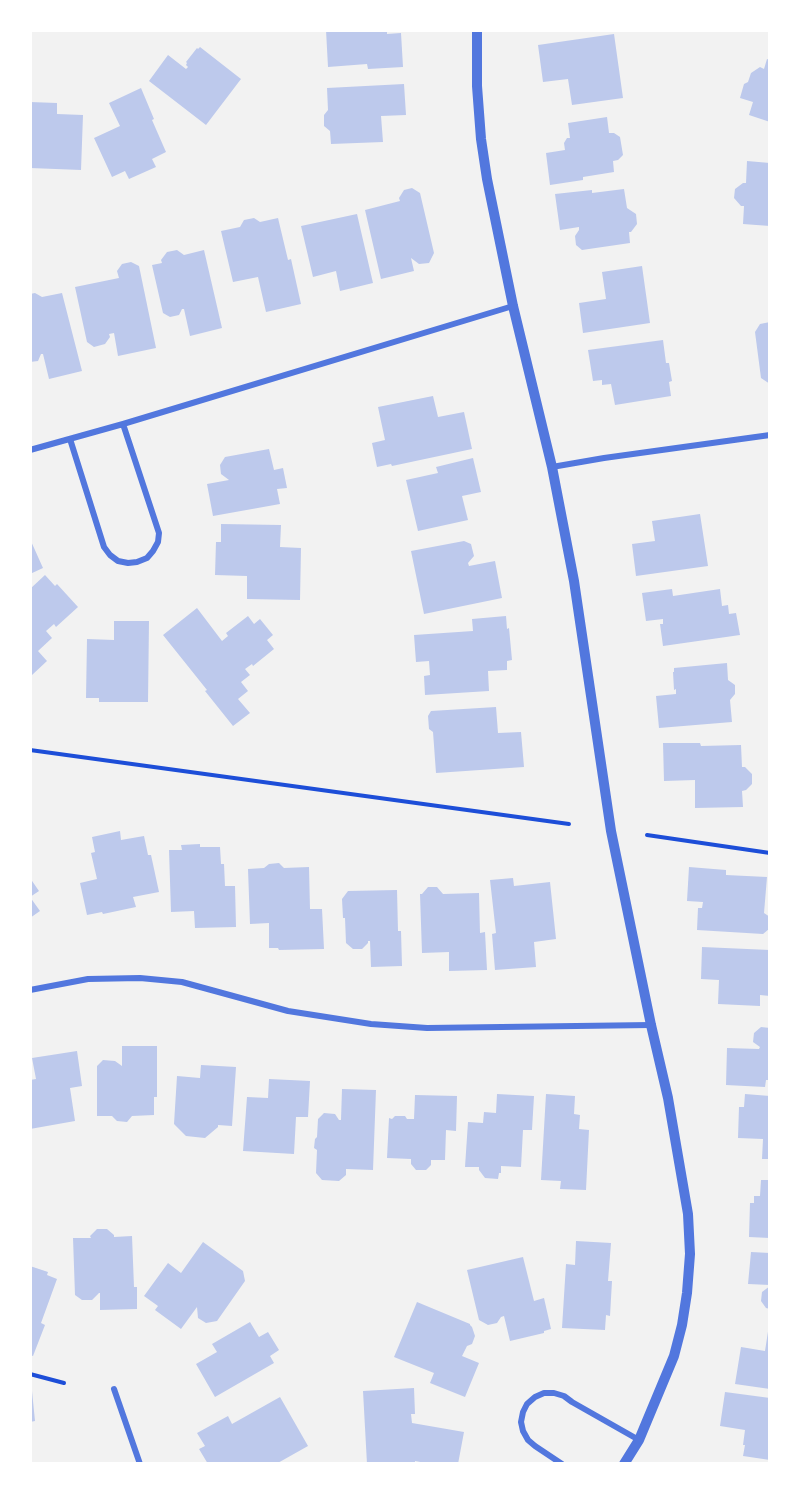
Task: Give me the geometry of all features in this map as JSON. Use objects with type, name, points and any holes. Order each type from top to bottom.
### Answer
[{"type":"street","points":[[477,30],[477,86],[481,139],[493,211],[513,306],[552,467],[574,581],[612,831],[668,1098],[688,1214],[690,1254],[682,1325],[674,1356],[639,1440],[624,1464]]},
{"type":"street","points":[[30,450],[513,306]]},
{"type":"street","points":[[70,439],[104,548],[118,561],[137,562],[147,558],[153,551],[158,542],[159,533],[123,424]]},
{"type":"street","points":[[552,467],[770,435]]},
{"type":"street","points":[[30,990],[88,979],[140,978],[182,982],[288,1011],[371,1024],[427,1028],[651,1025]]},
{"type":"street","points":[[114,1389],[140,1464]]},
{"type":"street","points":[[562,1464],[535,1446],[523,1431],[521,1422],[527,1404],[544,1393],[564,1396],[639,1440]]},
{"type":"path","points":[[30,750],[569,824]]},
{"type":"path","points":[[646,835],[770,853]]},
{"type":"path","points":[[30,1374],[64,1383]]},
{"type":"building","points":[[326,30],[387,30],[387,34],[401,33],[403,67],[368,69],[367,64],[328,67]]},
{"type":"building","points":[[614,34],[623,98],[572,105],[568,79],[543,82],[538,45]]},
{"type":"building","points":[[200,47],[241,79],[206,125],[149,81],[168,55],[186,69],[188,67],[186,62]]},
{"type":"building","points":[[767,59],[770,60],[770,122],[749,115],[753,102],[740,98],[744,84],[748,82],[751,73],[760,67],[764,69]]},
{"type":"building","points":[[404,84],[406,115],[381,116],[383,142],[331,144],[330,131],[324,126],[324,115],[328,110],[327,88]]},
{"type":"building","points":[[141,88],[166,152],[152,159],[156,167],[129,179],[125,171],[112,177],[94,138],[120,126],[109,103]]},
{"type":"building","points":[[30,102],[57,103],[57,114],[83,115],[81,170],[30,168]]},
{"type":"building","points":[[607,117],[609,133],[620,137],[623,155],[613,161],[614,172],[550,185],[546,153],[565,150],[564,143],[567,138],[570,138],[568,123]]},
{"type":"building","points":[[747,161],[770,163],[770,226],[743,224],[744,206],[741,206],[734,198],[735,189],[746,183]]},
{"type":"building","points":[[412,188],[420,193],[434,253],[429,263],[419,264],[411,258],[414,271],[381,279],[365,210],[400,201],[399,198],[404,190]]},
{"type":"building","points":[[624,189],[627,208],[636,214],[637,224],[629,232],[630,243],[582,250],[576,245],[575,236],[579,227],[560,230],[555,194]]},
{"type":"building","points":[[357,214],[373,283],[340,291],[336,271],[313,277],[301,226]]},
{"type":"building","points":[[254,218],[260,222],[278,218],[288,260],[291,259],[301,304],[266,312],[258,277],[233,282],[221,231],[240,227],[244,220]]},
{"type":"building","points":[[177,250],[184,255],[204,250],[222,328],[190,336],[184,309],[179,315],[170,317],[163,313],[152,265],[162,263],[161,260],[167,252]]},
{"type":"building","points":[[131,262],[139,266],[156,348],[118,356],[114,333],[109,334],[110,337],[105,344],[94,347],[87,342],[75,287],[119,278],[117,271],[122,264]]},
{"type":"building","points":[[642,266],[650,323],[583,333],[579,303],[606,299],[602,272]]},
{"type":"building","points":[[35,293],[42,297],[62,293],[82,371],[49,379],[43,354],[38,361],[30,362],[30,294]]},
{"type":"building","points":[[770,322],[770,384],[761,378],[755,332],[760,324]]},
{"type":"building","points":[[663,340],[666,363],[669,363],[672,381],[669,382],[671,396],[615,405],[611,384],[602,385],[602,380],[593,381],[588,350]]},
{"type":"building","points":[[433,396],[438,417],[464,412],[472,449],[392,466],[391,464],[377,467],[372,443],[385,440],[378,407]]},
{"type":"building","points":[[269,449],[274,470],[283,468],[287,488],[277,489],[280,504],[213,516],[207,484],[229,480],[221,474],[220,465],[225,457]]},
{"type":"building","points":[[473,458],[481,492],[462,496],[468,520],[418,531],[406,480],[438,473],[436,467]]},
{"type":"building","points":[[700,514],[708,566],[636,576],[632,544],[655,541],[652,521]]},
{"type":"building","points":[[221,524],[281,525],[280,547],[301,548],[300,600],[247,599],[247,576],[215,575],[216,542],[221,542]]},
{"type":"building","points":[[30,539],[43,568],[30,574]]},
{"type":"building","points":[[464,541],[471,544],[474,556],[468,563],[469,566],[495,561],[502,598],[424,614],[411,551]]},
{"type":"building","points":[[45,575],[55,586],[57,584],[78,607],[56,627],[54,624],[46,631],[52,638],[38,651],[47,661],[32,675],[30,673],[30,589]]},
{"type":"building","points":[[672,589],[673,596],[720,589],[722,606],[728,605],[729,614],[736,613],[740,635],[663,646],[660,624],[663,624],[663,619],[646,621],[642,593]]},
{"type":"building","points":[[197,608],[222,641],[228,636],[226,633],[248,616],[254,624],[260,619],[273,635],[267,640],[274,649],[253,666],[252,664],[245,669],[250,675],[241,682],[248,691],[238,699],[250,713],[233,726],[163,635]]},
{"type":"building","points":[[506,616],[512,660],[507,661],[507,670],[488,671],[489,691],[425,695],[424,676],[430,675],[429,661],[416,662],[414,635],[473,631],[472,619]]},
{"type":"building","points":[[114,621],[149,621],[148,702],[99,702],[99,698],[86,698],[87,639],[114,640]]},
{"type":"building","points":[[727,663],[728,680],[735,685],[735,694],[730,700],[732,722],[659,728],[656,696],[676,694],[674,668]]},
{"type":"building","points":[[496,707],[498,733],[521,732],[524,767],[436,773],[433,732],[429,729],[428,716],[431,711]]},
{"type":"building","points":[[663,743],[700,743],[701,746],[741,745],[742,767],[752,774],[752,784],[742,791],[743,807],[695,808],[695,780],[664,781]]},
{"type":"building","points":[[120,831],[121,840],[144,836],[148,855],[151,855],[159,892],[133,897],[136,907],[87,915],[80,883],[97,879],[91,853],[95,852],[92,837]]},
{"type":"building","points":[[200,844],[200,847],[220,847],[221,864],[224,864],[225,886],[235,886],[236,927],[195,928],[194,911],[171,912],[169,850],[182,850],[181,845]]},
{"type":"building","points":[[279,863],[284,868],[309,867],[310,909],[322,909],[324,949],[279,950],[269,948],[269,923],[250,924],[248,869],[264,868],[269,864]]},
{"type":"building","points":[[689,867],[726,870],[726,875],[767,877],[764,913],[770,917],[769,929],[763,934],[697,930],[698,908],[702,908],[703,902],[687,901]]},
{"type":"building","points":[[30,878],[39,891],[30,897]]},
{"type":"building","points":[[513,878],[514,886],[550,882],[556,939],[534,942],[536,967],[495,970],[492,934],[496,933],[490,880]]},
{"type":"building","points":[[428,887],[437,887],[443,894],[479,893],[480,933],[485,932],[487,970],[449,971],[449,952],[422,953],[420,894]]},
{"type":"building","points":[[397,890],[402,966],[371,967],[370,941],[362,949],[353,949],[346,943],[342,899],[348,891]]},
{"type":"building","points":[[30,897],[40,911],[30,918]]},
{"type":"building","points":[[702,947],[770,950],[770,996],[760,995],[760,1006],[718,1004],[719,980],[701,979]]},
{"type":"building","points":[[761,1027],[770,1028],[770,1080],[766,1080],[765,1087],[726,1085],[727,1048],[759,1049],[760,1047],[753,1042],[754,1033]]},
{"type":"building","points":[[122,1046],[157,1046],[157,1097],[154,1097],[154,1115],[132,1116],[127,1122],[117,1121],[112,1116],[97,1116],[97,1066],[103,1060],[115,1061],[122,1066]]},
{"type":"building","points":[[77,1051],[82,1086],[70,1088],[75,1121],[30,1129],[30,1080],[36,1079],[32,1058]]},
{"type":"building","points":[[201,1065],[236,1067],[232,1126],[218,1125],[205,1138],[186,1136],[174,1124],[177,1076],[200,1078]]},
{"type":"building","points":[[269,1079],[310,1081],[308,1117],[296,1117],[294,1154],[243,1151],[247,1097],[268,1098]]},
{"type":"building","points":[[342,1089],[376,1090],[373,1170],[346,1169],[346,1175],[339,1181],[322,1180],[316,1173],[317,1150],[314,1148],[318,1119],[324,1113],[335,1114],[341,1120]]},
{"type":"building","points":[[497,1094],[534,1096],[532,1130],[523,1130],[521,1167],[501,1166],[498,1179],[485,1178],[479,1167],[465,1167],[468,1122],[483,1123],[484,1112],[496,1113]]},
{"type":"building","points":[[546,1094],[575,1096],[574,1114],[580,1115],[579,1129],[589,1130],[586,1190],[560,1189],[561,1181],[541,1180]]},
{"type":"building","points":[[745,1094],[770,1096],[770,1159],[762,1159],[763,1139],[738,1138],[739,1107],[744,1107]]},
{"type":"building","points":[[415,1095],[457,1096],[456,1131],[446,1130],[445,1160],[431,1160],[431,1165],[426,1170],[416,1170],[411,1164],[411,1159],[387,1158],[389,1118],[405,1116],[407,1119],[414,1119]]},
{"type":"building","points":[[761,1180],[770,1180],[770,1238],[749,1237],[750,1203],[754,1203],[754,1196],[760,1196]]},
{"type":"building","points":[[97,1229],[107,1229],[114,1237],[132,1236],[137,1309],[100,1310],[100,1293],[92,1300],[82,1300],[75,1295],[73,1238],[91,1238],[90,1236]]},
{"type":"building","points":[[576,1241],[611,1243],[608,1281],[612,1281],[610,1316],[606,1315],[605,1330],[562,1328],[566,1264],[575,1265]]},
{"type":"building","points":[[203,1242],[243,1271],[245,1281],[217,1321],[206,1323],[198,1318],[197,1307],[181,1329],[155,1310],[158,1306],[144,1296],[168,1263],[181,1273]]},
{"type":"building","points":[[751,1252],[770,1253],[770,1285],[748,1284]]},
{"type":"building","points":[[523,1257],[534,1301],[544,1298],[551,1329],[544,1333],[510,1341],[504,1316],[497,1323],[488,1325],[479,1320],[467,1270]]},
{"type":"building","points":[[30,1266],[48,1272],[47,1275],[57,1279],[41,1323],[45,1325],[33,1356],[30,1355]]},
{"type":"building","points":[[770,1286],[770,1309],[766,1308],[761,1301],[762,1292]]},
{"type":"building","points":[[417,1302],[470,1324],[472,1327],[475,1336],[472,1344],[467,1346],[462,1356],[479,1363],[465,1397],[430,1383],[434,1373],[394,1357]]},
{"type":"building","points":[[250,1322],[259,1337],[268,1332],[279,1350],[270,1356],[274,1363],[215,1397],[196,1364],[217,1352],[212,1344]]},
{"type":"building","points":[[769,1325],[770,1389],[735,1384],[741,1347],[765,1351]]},
{"type":"building","points":[[414,1388],[415,1414],[411,1414],[412,1423],[464,1432],[458,1464],[431,1464],[415,1461],[415,1464],[367,1464],[363,1391]]},
{"type":"building","points":[[30,1391],[32,1391],[35,1421],[30,1422]]},
{"type":"building","points":[[725,1392],[770,1398],[770,1460],[743,1456],[745,1430],[720,1426]]},
{"type":"building","points":[[280,1397],[308,1446],[276,1464],[237,1464],[235,1462],[208,1464],[199,1449],[205,1446],[197,1433],[228,1416],[232,1424]]}]
